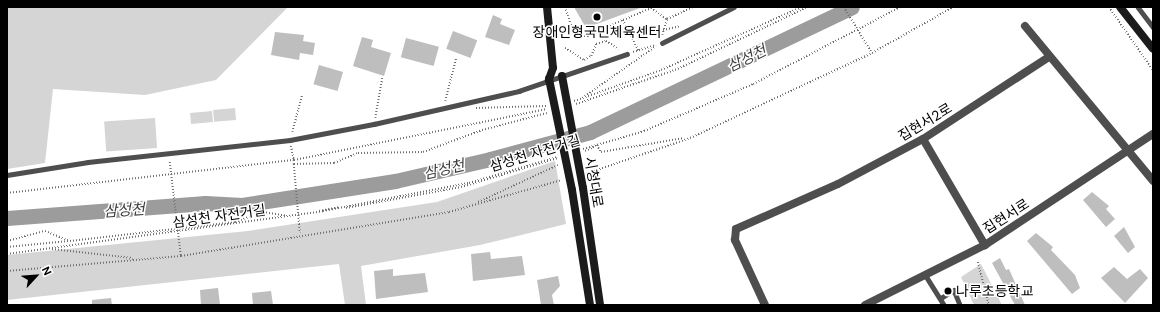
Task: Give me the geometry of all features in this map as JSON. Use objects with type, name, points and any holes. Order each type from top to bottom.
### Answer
[{"type":"street","name":"시청대로","points":[[547,7],[553,68],[549,79],[572,190],[590,305]]},
{"type":"street","points":[[1120,7],[1153,49]]},
{"type":"street","points":[[1025,26],[1049,58],[1153,181]]},
{"type":"street","name":"집현서2로","points":[[765,305],[735,240],[736,229],[838,184],[923,139],[1049,58]]},
{"type":"street","name":"시청대로","points":[[553,68],[562,76],[583,188],[600,305]]},
{"type":"street","name":"집현서로","points":[[865,305],[926,276],[985,245],[1129,152],[1153,134]]},
{"type":"street","points":[[923,139],[985,245]]},
{"type":"lane","points":[[662,43],[734,7]]},
{"type":"lane","points":[[1138,7],[1153,27]]},
{"type":"lane","points":[[7,176],[88,162],[290,140],[374,124],[519,91],[627,54]]},
{"type":"lane","points":[[926,276],[933,293],[941,298],[944,305]]},
{"type":"lane","points":[[941,298],[954,290],[960,305]]},
{"type":"path","points":[[565,7],[573,30],[579,38],[651,8],[666,19]]},
{"type":"path","points":[[666,19],[693,7]]},
{"type":"path","points":[[567,103],[661,70],[801,7]]},
{"type":"path","points":[[844,7],[857,31],[872,53]]},
{"type":"path","name":"삼성천 자전거길","points":[[576,151],[687,113],[857,31],[900,7]]},
{"type":"path","points":[[597,145],[602,152],[695,136],[872,53],[953,7]]},
{"type":"path","points":[[1109,7],[1153,70]]},
{"type":"path","points":[[580,99],[662,43],[666,19]]},
{"type":"path","points":[[623,20],[639,51]]},
{"type":"path","points":[[565,48],[584,60],[591,56],[596,44],[606,41],[627,54],[662,43]]},
{"type":"path","points":[[443,109],[456,58]]},
{"type":"path","points":[[374,124],[382,78]]},
{"type":"path","points":[[300,234],[294,160],[290,140],[302,94]]},
{"type":"path","points":[[7,193],[294,160],[553,106],[472,108]]},
{"type":"path","points":[[582,150],[597,145]]},
{"type":"path","points":[[577,155],[597,145]]},
{"type":"path","name":"삼성천 자전거길","points":[[7,254],[298,215],[343,207],[470,183],[563,155]]},
{"type":"path","points":[[343,207],[439,192],[560,158]]},
{"type":"path","points":[[170,162],[181,256]]},
{"type":"path","points":[[7,271],[136,258],[181,256],[300,234],[449,212],[473,205],[564,162]]},
{"type":"path","points":[[7,247],[235,222],[263,212],[289,216]]},
{"type":"path","points":[[7,241],[45,231],[70,241]]},
{"type":"path","points":[[48,249],[136,258]]},
{"type":"path","points":[[978,262],[989,305]]},
{"type":"shaded area","points":[[7,7],[288,7],[216,80],[145,95],[53,89],[45,163],[7,169]]},
{"type":"shaded area","points":[[235,108],[236,120],[214,122],[213,110]]},
{"type":"shaded area","points":[[212,111],[213,122],[191,124],[190,113]]},
{"type":"shaded area","points":[[155,118],[157,148],[106,151],[104,122]]},
{"type":"shaded area","points":[[555,161],[566,224],[480,245],[361,266],[366,305],[345,305],[339,264],[7,300],[7,255],[248,231],[437,202]]},
{"type":"shaded area","points":[[981,264],[1002,305],[974,305],[961,277]]},
{"type":"building","name":"장애인형국민체육센터","points":[[574,7],[639,7],[640,8],[586,28]]},
{"type":"building","points":[[493,15],[502,19],[500,24],[515,30],[509,45],[485,37]]},
{"type":"building","points":[[453,31],[477,40],[470,58],[446,49]]},
{"type":"building","points":[[275,32],[304,35],[303,41],[315,43],[313,55],[300,53],[299,60],[271,55]]},
{"type":"building","points":[[362,37],[373,40],[371,47],[391,53],[384,76],[353,66]]},
{"type":"building","points":[[406,38],[439,47],[434,66],[401,57]]},
{"type":"building","points":[[319,65],[343,72],[338,91],[313,84]]},
{"type":"building","points":[[1092,192],[1109,206],[1106,209],[1115,219],[1106,227],[1083,200]]},
{"type":"building","points":[[1124,227],[1135,247],[1128,253],[1114,236]]},
{"type":"building","points":[[1036,233],[1053,247],[1051,250],[1075,275],[1080,288],[1072,294],[1027,241]]},
{"type":"building","points":[[490,252],[491,259],[522,256],[525,275],[473,281],[471,254]]},
{"type":"building","points":[[1000,258],[1006,270],[1009,269],[1025,305],[1015,305],[992,263]]},
{"type":"building","points":[[1114,267],[1127,279],[1140,269],[1148,278],[1125,303],[1101,278]]},
{"type":"building","points":[[393,269],[393,276],[425,273],[428,292],[376,299],[374,271]]},
{"type":"building","points":[[558,276],[560,286],[552,295],[554,305],[541,305],[537,280]]},
{"type":"building","points":[[218,288],[220,305],[201,305],[200,290]]},
{"type":"building","points":[[271,291],[273,305],[253,305],[252,293]]},
{"type":"building","points":[[111,298],[112,305],[92,305],[92,300]]},
{"type":"waterway","name":"삼성천","points":[[7,218],[205,203],[242,205],[395,181],[490,159],[590,132],[852,7]]},
{"type":"place","name":"장애인형국민체육센터","points":[[597,17]]},
{"type":"place","name":"나루초등학교","points":[[948,291]]}]
